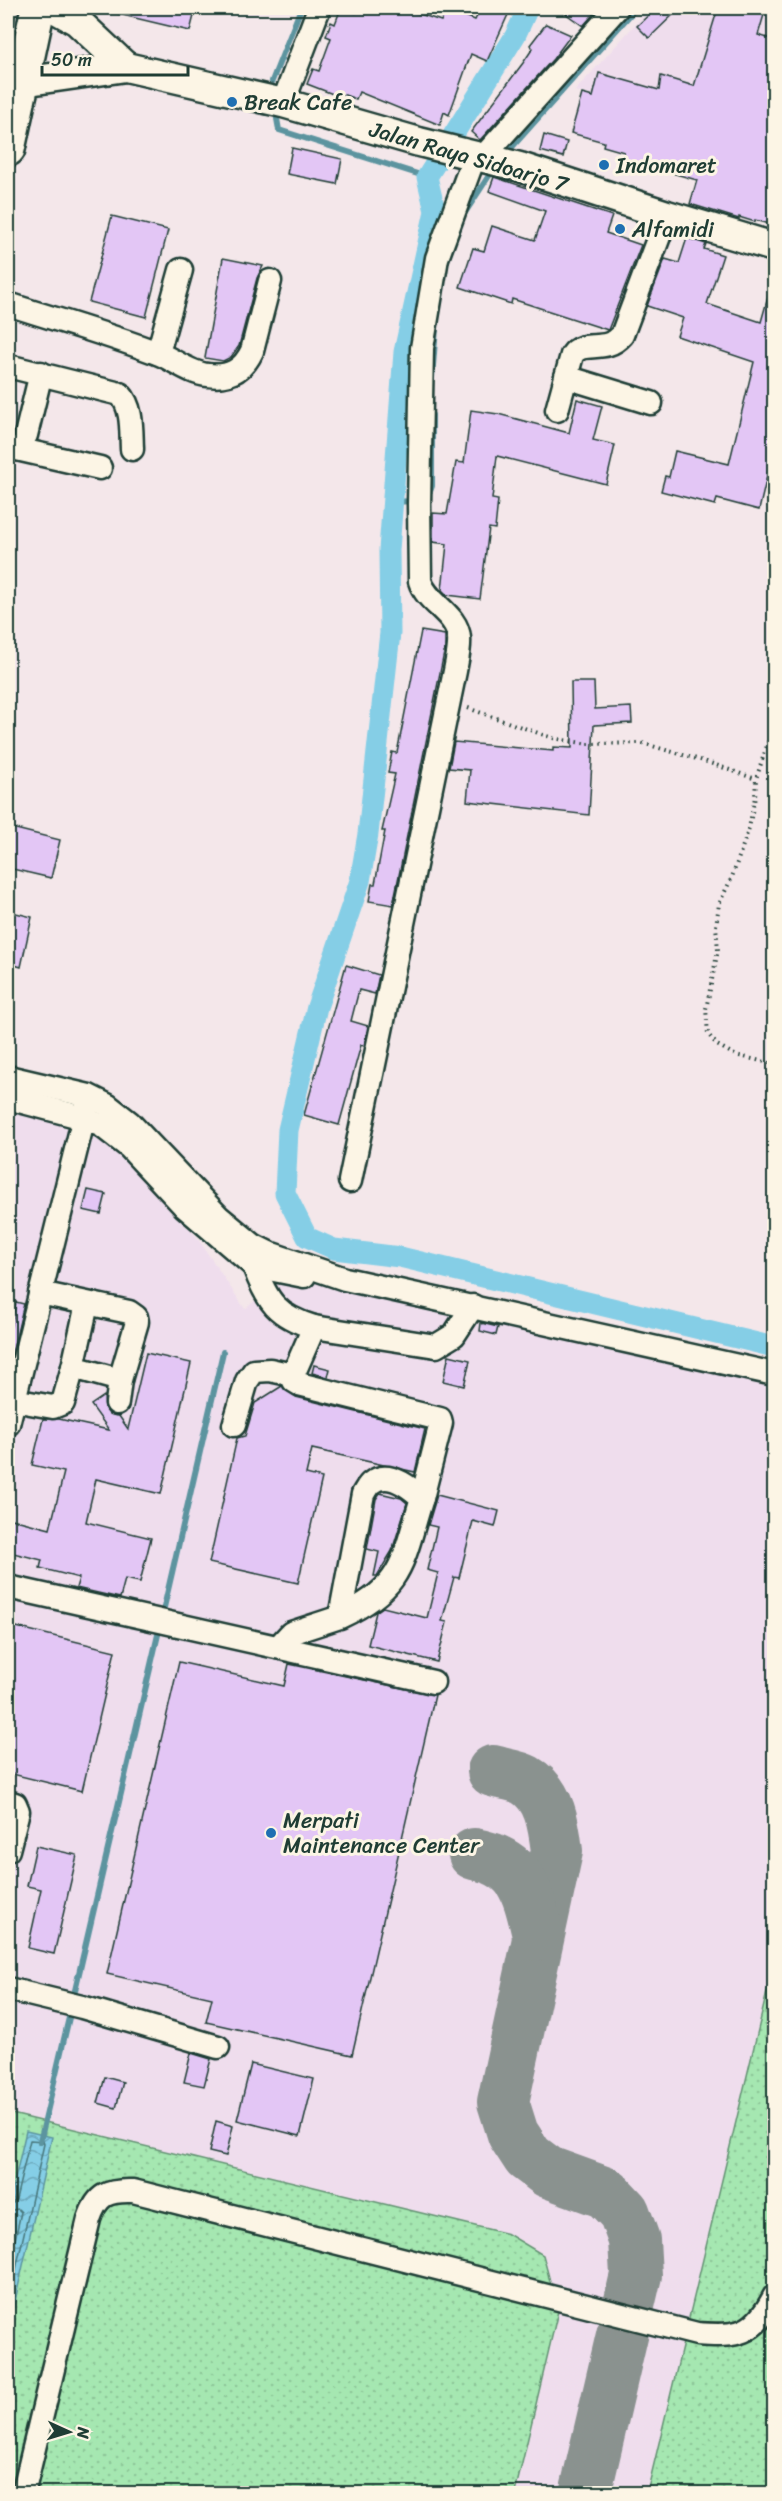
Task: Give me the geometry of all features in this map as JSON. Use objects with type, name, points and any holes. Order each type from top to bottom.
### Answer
[{"type":"highway","points":[[8,149],[38,8]]},
{"type":"main road","points":[[54,8],[77,21],[126,67]]},
{"type":"main road","name":"Jalan Raya Sidoarjo 7","points":[[22,82],[126,67],[283,103],[420,142],[477,155],[774,247]]},
{"type":"street","points":[[283,103],[319,8]]},
{"type":"street","points":[[350,1180],[449,702],[459,638],[456,626],[450,617],[426,595],[420,581],[422,348],[437,258],[477,155],[617,8]]},
{"type":"street","points":[[558,410],[575,350],[580,347],[612,345],[622,335],[667,215]]},
{"type":"street","points":[[158,353],[181,270]]},
{"type":"street","points":[[8,304],[158,353],[205,375],[224,375],[241,369],[252,351],[270,281]]},
{"type":"street","points":[[8,366],[120,394],[129,410],[132,449]]},
{"type":"street","points":[[41,373],[17,441],[100,468]]},
{"type":"street","points":[[566,377],[651,403]]},
{"type":"street","points":[[8,1077],[89,1096],[107,1105],[130,1123],[219,1216],[253,1245],[269,1253],[345,1279],[774,1374]]},
{"type":"street","points":[[8,1424],[89,1096]]},
{"type":"street","points":[[8,1098],[116,1135],[185,1208],[254,1266],[293,1275],[345,1279]]},
{"type":"street","points":[[254,1266],[264,1293],[272,1303],[296,1321],[314,1327],[435,1346],[454,1335],[473,1306]]},
{"type":"street","points":[[40,1293],[129,1312],[136,1317],[137,1322],[120,1380],[117,1403]]},
{"type":"street","points":[[13,1400],[53,1407],[63,1403],[87,1304]]},
{"type":"street","points":[[278,1647],[291,1633],[340,1617],[365,1605],[395,1578],[413,1532],[441,1423],[440,1419],[298,1384],[294,1381],[293,1375],[314,1327]]},
{"type":"street","points":[[73,1367],[120,1380]]},
{"type":"street","points":[[234,1425],[247,1381],[254,1371],[270,1370],[293,1375]]},
{"type":"street","points":[[340,1617],[363,1494],[372,1482],[383,1479],[408,1485],[422,1498]]},
{"type":"street","points":[[8,1587],[433,1682]]},
{"type":"street","points":[[8,1802],[15,1804],[18,1811],[8,1850]]},
{"type":"street","points":[[8,1989],[82,2007],[218,2047]]},
{"type":"street","points":[[23,2493],[89,2219],[94,2205],[104,2195],[117,2190],[133,2191],[697,2334],[721,2336],[740,2333],[756,2325],[774,2296]]},
{"type":"path","points":[[449,702],[552,738],[588,744],[642,743],[756,779]]},
{"type":"path","points":[[774,724],[756,779],[749,828],[732,877],[719,904],[716,926],[718,950],[706,1009],[708,1034],[725,1050],[735,1055],[774,1064]]},
{"type":"shaded area","points":[[650,8],[774,8],[774,81],[736,70],[717,132],[575,91]]},
{"type":"shaded area","points":[[8,1103],[83,1122],[133,1158],[198,1239],[245,1309],[285,1276],[774,1386],[774,2493],[8,2493]]},
{"type":"green space","points":[[774,1963],[774,2493],[647,2493]]},
{"type":"green space","points":[[8,2113],[508,2234],[543,2255],[558,2311],[515,2493],[8,2494]]},
{"type":"water","points":[[26,2131],[52,2137],[8,2332],[8,2209]]},
{"type":"building","points":[[119,8],[196,8],[190,31],[118,14]]},
{"type":"building","points":[[341,8],[356,13],[358,8],[402,8],[441,21],[446,8],[475,20],[481,8],[511,8],[487,61],[471,54],[449,115],[444,112],[440,125],[359,92],[356,99],[339,93],[338,96],[307,84],[313,69],[319,71],[331,38],[326,36],[331,22],[335,24]]},
{"type":"building","points":[[558,8],[599,8],[583,26]]},
{"type":"building","points":[[656,8],[680,8],[649,38],[637,26]]},
{"type":"building","points":[[718,8],[766,8],[758,35],[774,40],[774,209],[770,224],[739,217],[739,219],[690,204],[697,180],[622,159],[624,152],[603,146],[604,142],[571,133],[582,94],[593,97],[599,73],[659,90],[661,76],[694,86]]},
{"type":"building","points":[[546,24],[571,35],[553,59],[480,140],[471,132],[523,63],[533,48],[530,45]]},
{"type":"building","points":[[544,135],[567,142],[563,157],[540,151]]},
{"type":"building","points":[[292,148],[342,159],[337,184],[287,174]]},
{"type":"building","points":[[494,177],[612,216],[606,233],[641,245],[608,330],[512,299],[511,304],[460,287],[473,248],[484,251],[492,226],[535,240],[545,211],[489,191]]},
{"type":"building","points":[[112,216],[168,230],[146,317],[89,302]]},
{"type":"building","points":[[687,238],[706,244],[704,249],[723,255],[707,304],[761,322],[770,290],[774,291],[774,447],[759,510],[717,499],[715,505],[661,491],[665,476],[669,477],[675,451],[729,464],[754,362],[677,336],[683,318],[647,306],[665,259],[679,263]]},
{"type":"building","points":[[223,258],[263,266],[257,278],[239,346],[231,357],[223,361],[205,358]]},
{"type":"building","points":[[577,399],[602,406],[593,440],[615,445],[606,484],[497,456],[492,499],[498,500],[495,529],[489,528],[480,599],[447,595],[442,590],[447,544],[433,542],[433,513],[447,514],[456,462],[464,463],[471,410],[498,414],[569,433]]},
{"type":"building","points":[[421,631],[445,635],[445,648],[393,905],[369,901],[372,884],[375,884],[385,831],[382,831],[395,774],[388,773],[392,752],[397,753]]},
{"type":"building","points":[[571,682],[594,682],[595,709],[631,707],[632,723],[594,725],[589,815],[467,801],[470,770],[449,768],[454,742],[553,751],[553,747],[572,748]]},
{"type":"building","points":[[8,827],[60,840],[51,878],[8,868]]},
{"type":"building","points":[[8,911],[32,917],[21,967],[8,963]]},
{"type":"building","points":[[346,965],[379,975],[375,994],[359,990],[351,1021],[368,1026],[339,1125],[304,1115]]},
{"type":"building","points":[[88,1190],[106,1194],[101,1214],[83,1210]]},
{"type":"building","points":[[16,1302],[24,1304],[8,1370],[8,1338]]},
{"type":"building","points":[[481,1323],[498,1327],[496,1335],[480,1331]]},
{"type":"building","points":[[146,1353],[191,1363],[161,1494],[96,1479],[86,1522],[151,1538],[140,1582],[125,1579],[120,1598],[76,1588],[79,1578],[40,1568],[42,1560],[9,1552],[11,1541],[8,1540],[8,1518],[50,1529],[64,1472],[32,1465],[43,1419],[59,1419],[109,1430],[91,1405],[104,1396],[105,1409],[109,1414],[119,1416],[128,1429]]},
{"type":"building","points":[[449,1355],[470,1360],[464,1386],[443,1381]]},
{"type":"building","points":[[314,1365],[330,1369],[328,1377],[312,1373]]},
{"type":"building","points":[[282,1386],[296,1397],[425,1429],[415,1472],[312,1449],[306,1474],[322,1478],[298,1583],[209,1563],[237,1438],[245,1436],[255,1403]]},
{"type":"building","points":[[380,1493],[401,1498],[407,1503],[392,1551],[377,1576],[374,1576],[379,1552],[367,1549],[376,1499]]},
{"type":"building","points":[[437,1495],[499,1511],[495,1527],[473,1521],[459,1578],[454,1577],[442,1621],[447,1622],[437,1662],[368,1645],[376,1612],[383,1607],[427,1618],[438,1573],[427,1570],[437,1527],[428,1525]]},
{"type":"building","points":[[8,1625],[115,1651],[82,1791],[8,1773]]},
{"type":"building","name":"Merpati Maintenance Center","points":[[179,1662],[284,1686],[289,1664],[435,1695],[352,2055],[206,2022],[212,1998],[107,1974]]},
{"type":"building","points":[[36,1846],[77,1855],[54,1954],[28,1948],[41,1889],[27,1886]]},
{"type":"building","points":[[191,2053],[211,2059],[204,2086],[184,2082]]},
{"type":"building","points":[[251,2064],[314,2079],[300,2136],[237,2120]]},
{"type":"building","points":[[105,2077],[123,2082],[116,2108],[98,2103]]},
{"type":"building","points":[[216,2121],[233,2126],[226,2156],[209,2152]]},
{"type":"waterway","points":[[272,81],[301,8]]},
{"type":"waterway","points":[[528,8],[515,36],[427,177],[435,211],[404,352],[389,550],[390,633],[368,834],[360,881],[317,1007],[288,1130],[285,1193],[307,1237],[334,1249],[400,1257],[774,1347]]},
{"type":"waterway","points":[[505,155],[636,8]]},
{"type":"waterway","points":[[277,119],[279,130],[427,177]]},
{"type":"waterway","points":[[464,214],[494,168]]},
{"type":"waterway","points":[[432,378],[436,328]]},
{"type":"waterway","points":[[428,497],[432,486],[432,415]]},
{"type":"waterway","points":[[393,502],[414,501]]},
{"type":"waterway","points":[[162,1616],[223,1352]]},
{"type":"waterway","points":[[73,1999],[160,1626]]},
{"type":"waterway","points":[[40,2142],[71,2009]]},
{"type":"taxiway","points":[[493,1771],[525,1780],[540,1793],[552,1821],[557,1851],[503,2102],[513,2134],[528,2157],[548,2172],[606,2193],[624,2212],[634,2240],[636,2275],[585,2494]]},
{"type":"taxiway","points":[[474,1854],[503,1864],[521,1882],[531,1906],[538,1935]]},
{"type":"place","name":"Break Cafe","points":[[232,102]]},
{"type":"place","name":"Indomaret","points":[[604,165]]},
{"type":"place","name":"Alfamidi","points":[[620,229]]},
{"type":"place","name":"Merpati Maintenance Center","points":[[271,1833]]}]
